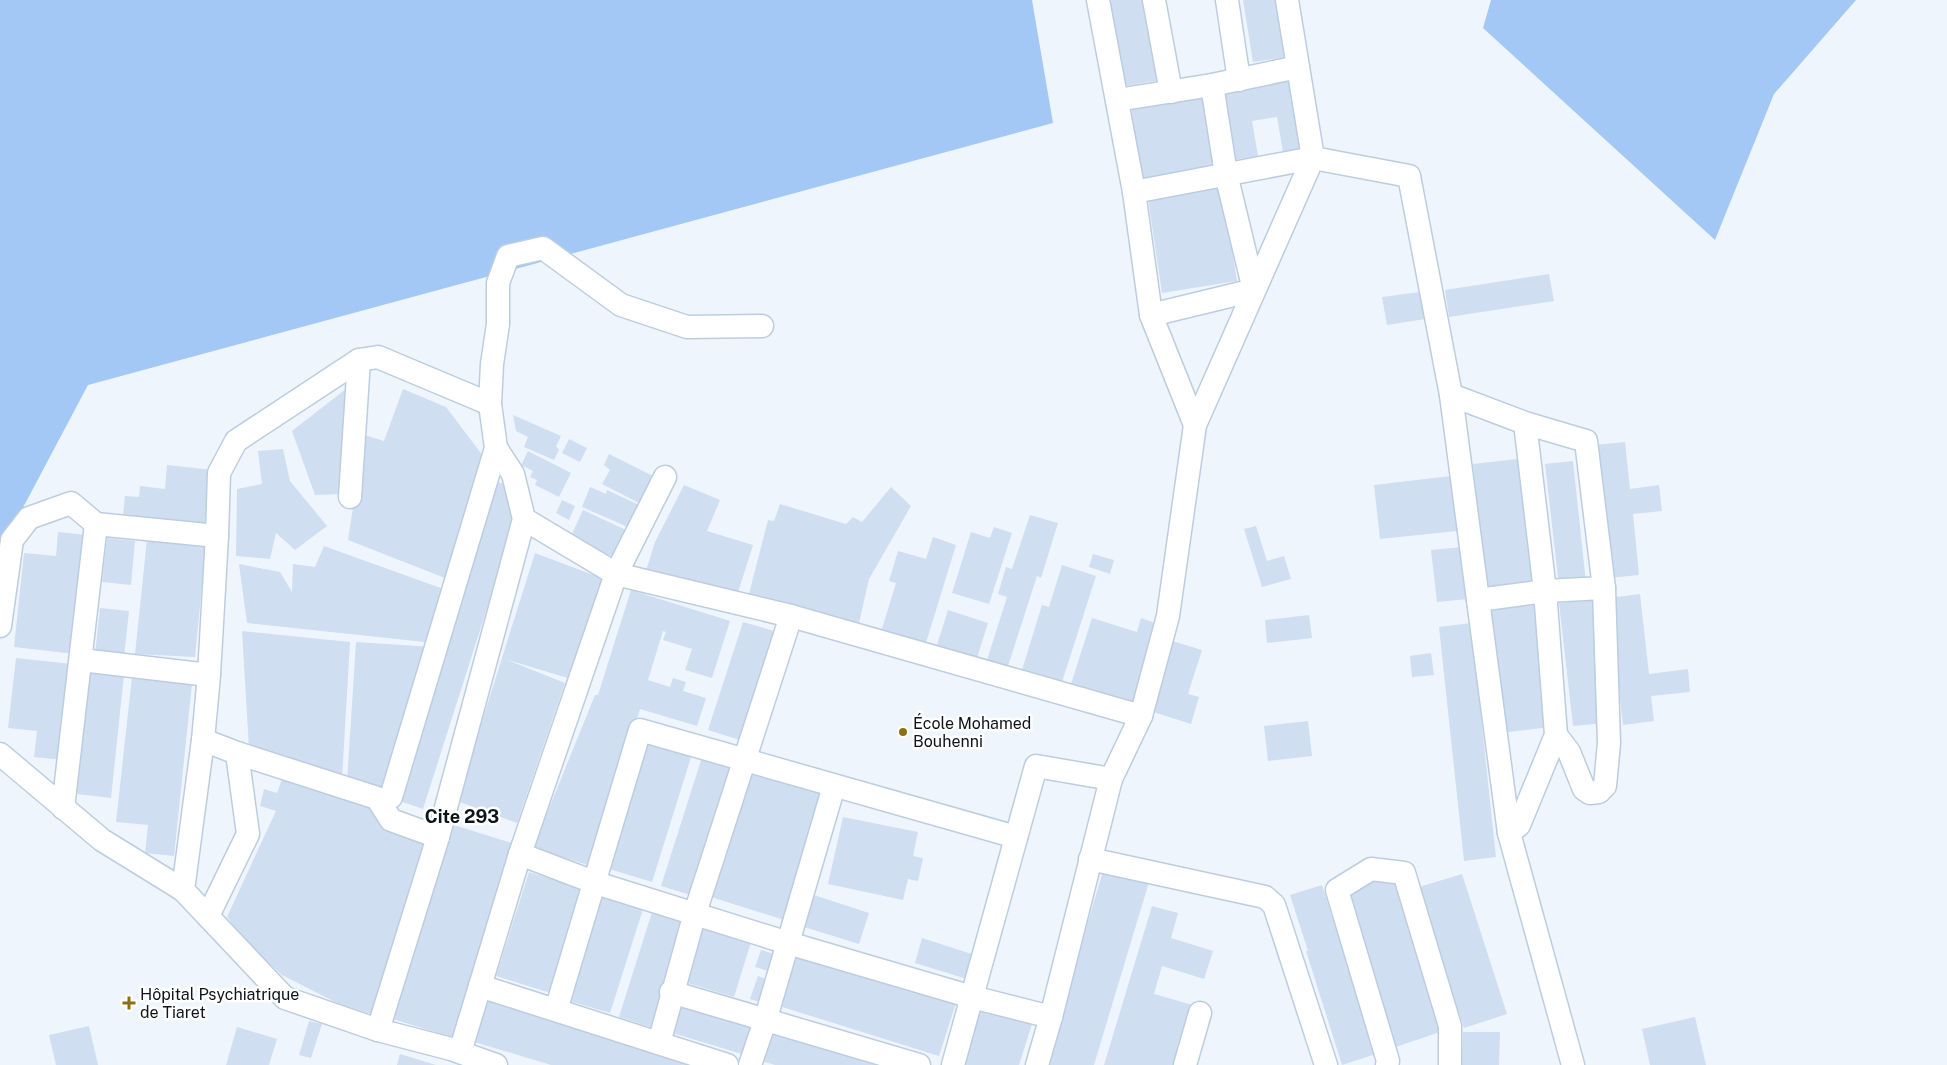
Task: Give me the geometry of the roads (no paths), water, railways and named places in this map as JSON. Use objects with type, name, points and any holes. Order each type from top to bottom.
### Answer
[{"type":"street","points":[[1098,0],[1134,192],[1151,315],[1195,425]]},
{"type":"street","points":[[1154,0],[1171,92]]},
{"type":"street","points":[[1227,0],[1239,80]]},
{"type":"street","points":[[1037,1065],[1051,1017],[1110,779],[1141,716],[1168,616],[1195,425],[1313,158],[1287,0]]},
{"type":"street","points":[[1117,100],[1212,85],[1298,67]]},
{"type":"street","points":[[1212,85],[1226,174],[1254,290]]},
{"type":"street","points":[[1134,192],[1313,158],[1409,176],[1451,396],[1509,833],[1573,1065]]},
{"type":"street","points":[[392,796],[496,448],[490,404],[492,364],[498,324],[498,283],[508,256],[543,248],[621,306],[687,327],[762,326]]},
{"type":"street","points":[[1151,315],[1254,290]]},
{"type":"street","points":[[183,890],[203,740],[209,675],[218,536],[219,473],[236,441],[358,360],[378,357],[490,404]]},
{"type":"street","points":[[350,497],[358,360]]},
{"type":"street","points":[[1451,396],[1526,423],[1586,441],[1604,588],[1609,743],[1606,786],[1599,792],[1590,793],[1584,790],[1569,752],[1556,736]]},
{"type":"street","points":[[1509,833],[1520,825],[1556,736],[1545,591],[1526,423]]},
{"type":"street","points":[[378,1030],[438,837],[524,519],[513,474],[496,448]]},
{"type":"street","points":[[452,1055],[480,986],[520,854],[616,574],[665,477]]},
{"type":"street","points":[[0,626],[12,540],[29,518],[71,503],[96,524],[218,536]]},
{"type":"street","points":[[524,519],[616,574],[792,616],[1141,716]]},
{"type":"street","points":[[63,808],[96,524]]},
{"type":"street","points":[[1478,600],[1545,591],[1604,588]]},
{"type":"street","points":[[659,1042],[671,992],[695,913],[792,616]]},
{"type":"street","points":[[81,660],[209,675]]},
{"type":"street","points":[[556,1010],[596,883],[640,730],[1016,837]]},
{"type":"street","points":[[203,740],[237,753],[377,798],[391,820],[438,837]]},
{"type":"street","points":[[208,916],[248,834],[237,753]]},
{"type":"street","points":[[0,754],[102,840],[183,890],[285,998],[452,1055],[496,1065]]},
{"type":"street","points":[[953,1065],[1036,766],[1110,779]]},
{"type":"street","points":[[750,1065],[765,1021],[834,786]]},
{"type":"street","points":[[520,854],[596,883],[788,943],[972,998],[1051,1017]]},
{"type":"street","points":[[1090,859],[1265,897],[1274,905],[1326,1065]]},
{"type":"street","points":[[1387,1065],[1388,1061],[1337,890],[1371,869],[1404,873],[1450,1026],[1450,1065]]},
{"type":"street","points":[[480,986],[727,1065]]},
{"type":"street","points":[[671,992],[919,1065]]},
{"type":"street","points":[[1185,1065],[1200,1013]]},
{"type":"place","name":"École Mohamed Bouhenni","points":[[903,732]]},
{"type":"place","name":"Hôpital Psychiatrique de Tiaret","points":[[129,1003]]},
{"type":"district","name":"Cite 293","points":[[462,817]]}]
